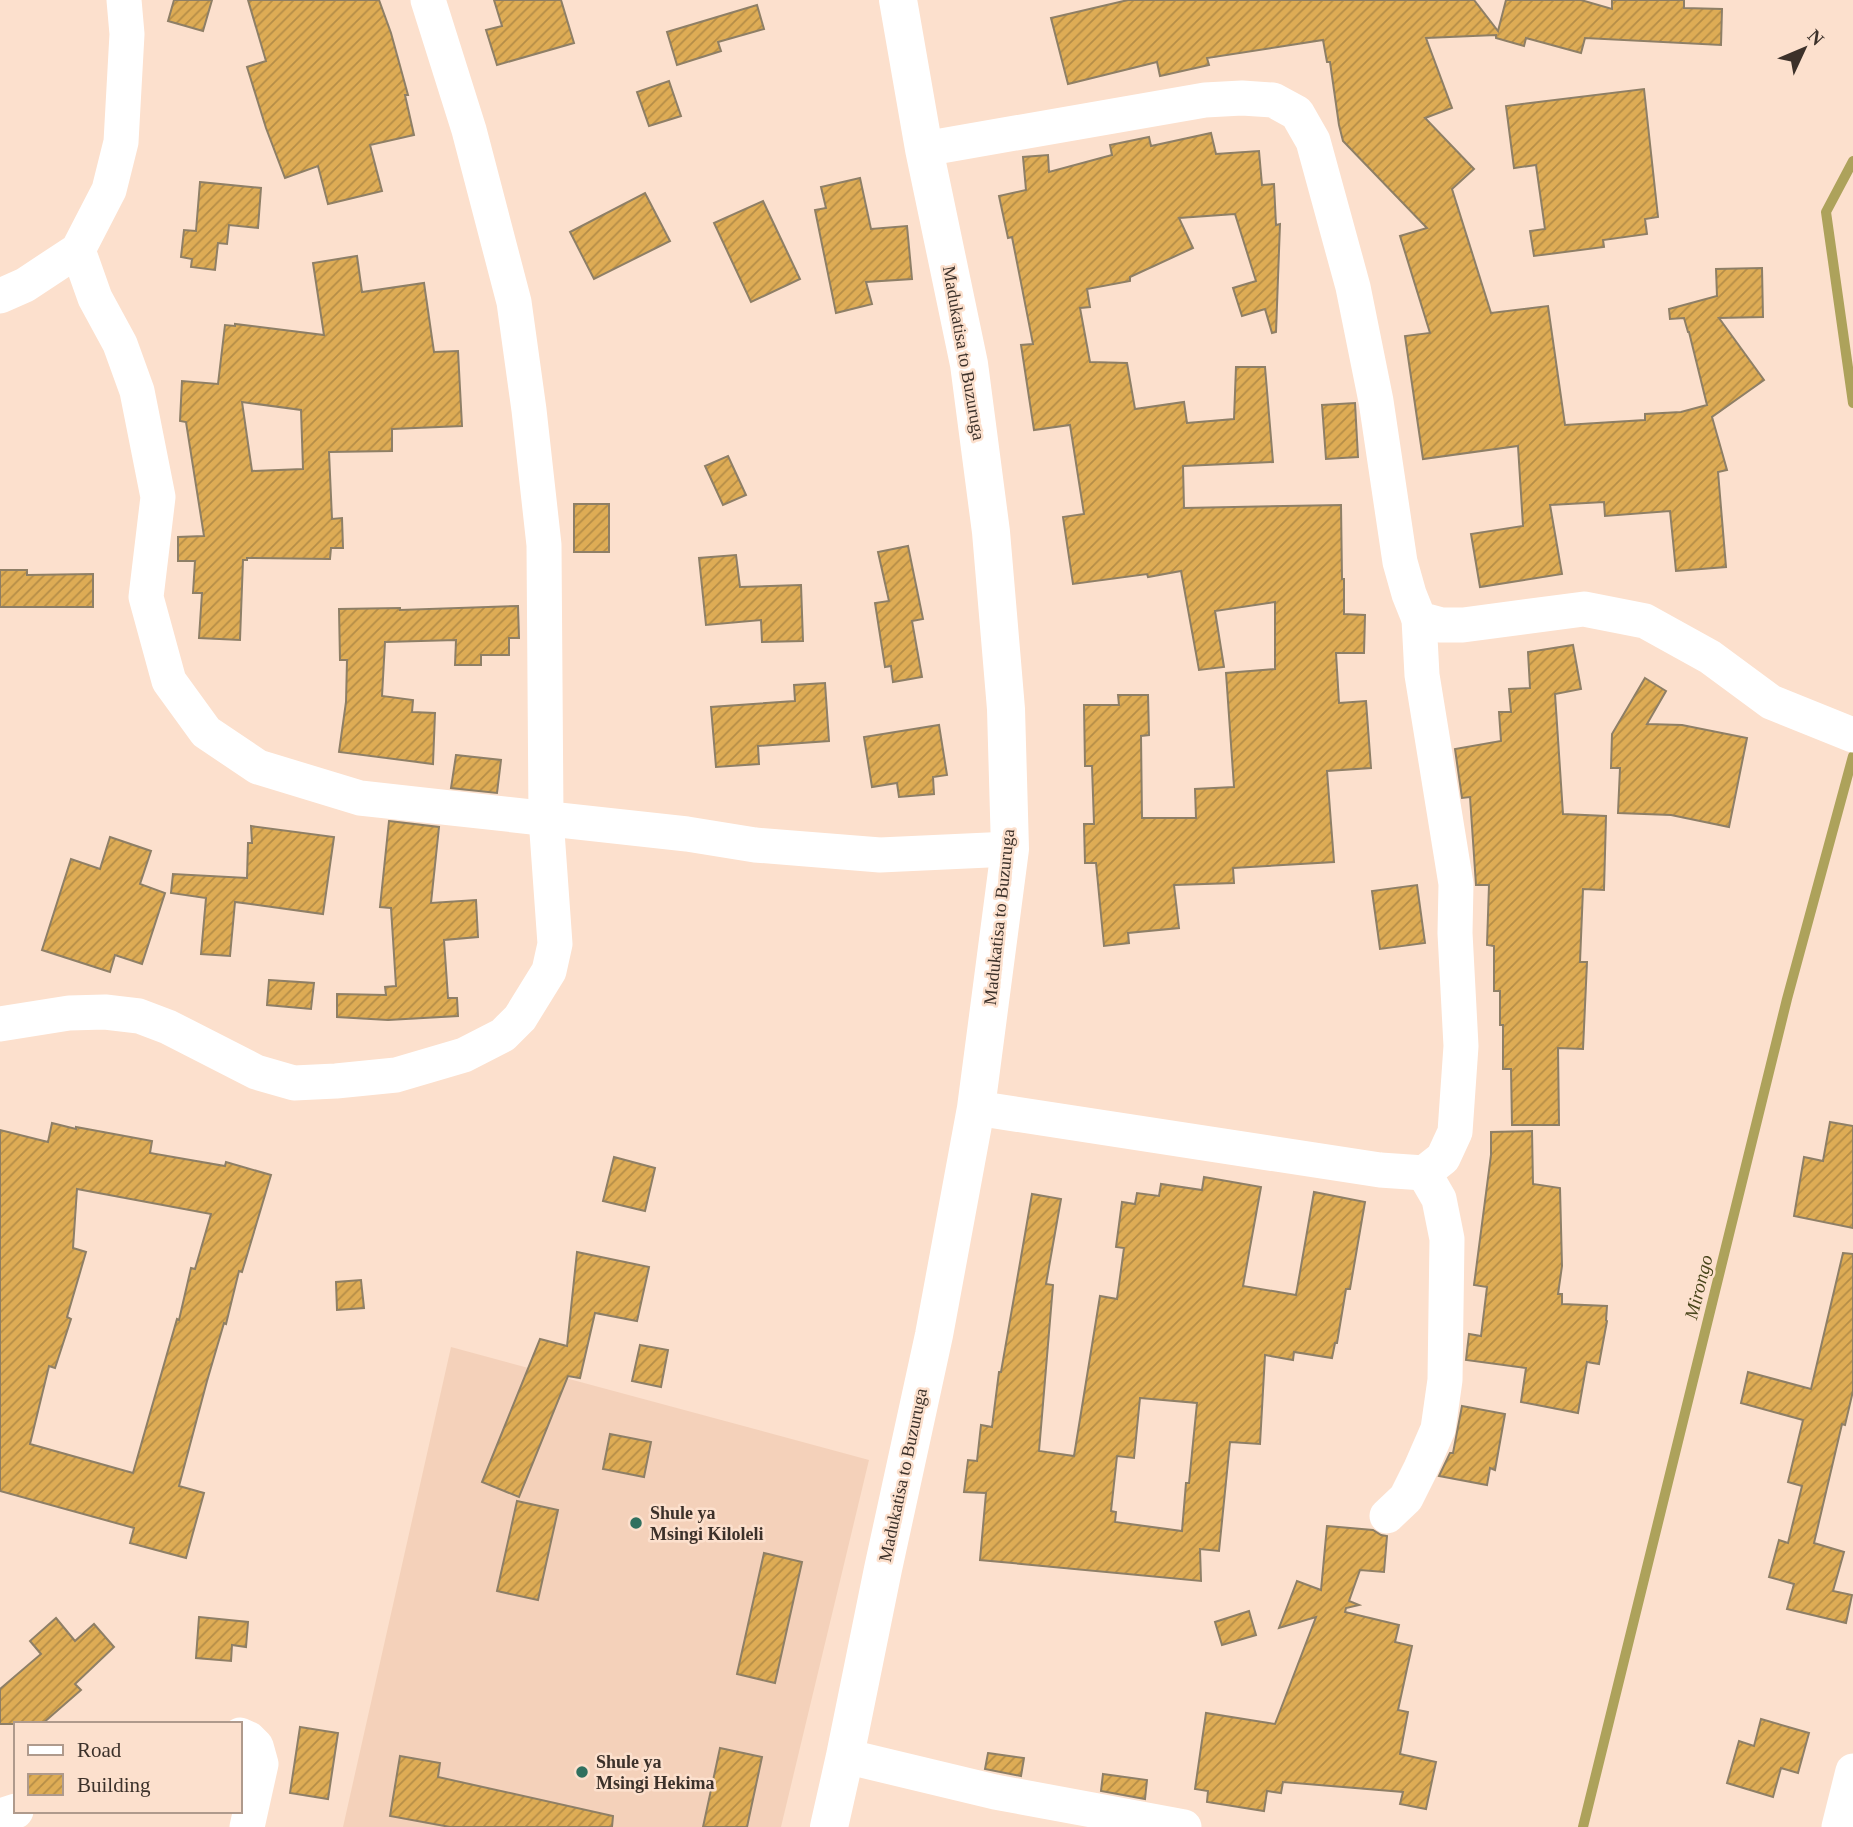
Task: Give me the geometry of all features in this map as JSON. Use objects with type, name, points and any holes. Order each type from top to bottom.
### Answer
[{"type":"main road","name":"Madukatisa to Buzuruga","points":[[829,1827],[934,1335],[976,1108],[1010,849],[1006,709],[989,519],[969,364],[924,149],[898,0]]},
{"type":"street","points":[[0,296],[25,285],[78,250],[109,190],[121,142],[127,34],[124,0]]},
{"type":"street","points":[[0,1024],[69,1013],[105,1012],[139,1016],[168,1027],[256,1072],[294,1083],[336,1081],[396,1074],[464,1055],[503,1035],[520,1018],[549,971],[555,944],[546,818],[544,545],[529,410],[514,302],[469,130],[428,0]]},
{"type":"street","points":[[924,149],[1205,100],[1242,97],[1273,100],[1297,113],[1313,141],[1353,288],[1376,401],[1400,562],[1419,620],[1422,675],[1456,884],[1455,933],[1461,1046],[1455,1132],[1443,1158],[1424,1173],[1380,1170],[976,1108]]},
{"type":"street","points":[[78,250],[94,298],[120,344],[137,391],[158,497],[146,597],[169,681],[206,732],[258,767],[360,798],[687,834],[755,845],[880,855],[1010,849]]},
{"type":"street","points":[[1419,620],[1441,625],[1463,625],[1584,609],[1645,621],[1710,657],[1771,702],[1853,735]]},
{"type":"street","points":[[1387,1516],[1406,1498],[1438,1429],[1445,1380],[1447,1239],[1439,1199],[1424,1173]]},
{"type":"street","points":[[242,1736],[256,1746],[261,1764],[247,1827]]},
{"type":"street","points":[[845,1756],[995,1792],[1184,1827]]},
{"type":"street","points":[[1839,1827],[1853,1771]]},
{"type":"shaded area","points":[[451,1347],[869,1460],[781,1827],[343,1827]]},
{"type":"building","points":[[174,0],[212,0],[203,31],[168,21]]},
{"type":"building","points":[[248,0],[379,0],[408,95],[405,95],[414,135],[370,145],[382,191],[328,204],[318,166],[285,178],[247,67],[266,61]]},
{"type":"building","points":[[494,0],[561,0],[574,43],[497,65],[486,30],[502,26]]},
{"type":"building","points":[[1128,0],[1474,0],[1498,31],[1506,0],[1581,0],[1612,9],[1612,0],[1684,0],[1684,8],[1722,9],[1721,45],[1585,38],[1581,53],[1526,38],[1524,46],[1496,38],[1496,35],[1426,38],[1452,108],[1425,118],[1474,169],[1452,189],[1491,313],[1548,306],[1565,425],[1645,420],[1645,414],[1681,412],[1707,405],[1684,318],[1670,319],[1669,309],[1717,296],[1716,269],[1762,268],[1763,317],[1719,318],[1764,380],[1712,417],[1727,470],[1718,472],[1726,567],[1676,571],[1670,511],[1605,516],[1604,502],[1550,505],[1562,574],[1480,587],[1471,534],[1523,526],[1518,446],[1423,459],[1405,336],[1430,333],[1400,236],[1427,228],[1343,141],[1330,62],[1327,62],[1323,40],[1207,58],[1209,65],[1160,76],[1157,62],[1068,84],[1051,18]]},
{"type":"building","points":[[757,5],[764,29],[718,42],[721,51],[677,65],[667,32]]},
{"type":"building","points":[[669,81],[681,116],[649,126],[637,92]]},
{"type":"building","points":[[1644,89],[1658,217],[1645,219],[1647,234],[1603,240],[1604,247],[1534,256],[1530,231],[1545,229],[1536,165],[1514,168],[1506,106]]},
{"type":"building","points":[[1211,133],[1216,154],[1259,151],[1262,185],[1274,184],[1276,225],[1280,224],[1276,332],[1272,333],[1265,309],[1242,316],[1233,288],[1256,281],[1235,214],[1179,218],[1193,248],[1130,277],[1130,281],[1087,289],[1090,307],[1080,308],[1090,362],[1127,363],[1135,409],[1184,402],[1187,423],[1234,419],[1236,367],[1265,367],[1273,462],[1183,466],[1184,508],[1341,505],[1344,614],[1365,615],[1364,653],[1336,653],[1339,703],[1366,701],[1371,768],[1327,771],[1334,862],[1233,868],[1234,883],[1174,885],[1179,928],[1128,933],[1129,943],[1104,946],[1096,863],[1085,863],[1084,824],[1094,824],[1092,766],[1085,766],[1084,705],[1119,705],[1118,695],[1148,695],[1149,735],[1141,736],[1142,818],[1196,818],[1195,789],[1234,787],[1226,673],[1275,669],[1275,602],[1215,611],[1224,667],[1199,670],[1181,571],[1073,584],[1063,517],[1084,514],[1070,425],[1034,430],[1021,345],[1033,344],[1012,237],[1008,238],[999,196],[1026,190],[1023,157],[1048,155],[1049,172],[1112,155],[1110,145],[1149,137],[1151,146]]},
{"type":"building","points":[[860,178],[871,229],[907,226],[912,279],[866,282],[872,304],[836,313],[815,210],[826,208],[821,187]]},
{"type":"building","points":[[200,182],[261,188],[258,228],[229,225],[227,244],[218,243],[215,270],[191,267],[192,259],[181,257],[184,230],[196,231]]},
{"type":"building","points":[[645,193],[670,241],[594,279],[570,232]]},
{"type":"building","points":[[763,201],[800,279],[751,302],[714,223]]},
{"type":"building","points":[[357,256],[362,292],[424,283],[434,352],[458,351],[462,426],[392,429],[392,451],[329,452],[332,519],[342,518],[343,548],[331,548],[330,559],[243,560],[240,640],[199,638],[202,593],[193,593],[195,561],[178,561],[178,537],[204,536],[186,422],[180,421],[182,381],[218,384],[225,325],[324,335],[313,263]],"holes":[[[242,402],[301,410],[303,469],[252,471]]]},
{"type":"building","points":[[1355,403],[1358,457],[1326,459],[1322,405]]},
{"type":"building","points":[[728,456],[746,495],[723,505],[705,466]]},
{"type":"building","points":[[574,504],[609,504],[609,552],[574,552]]},
{"type":"building","points":[[908,546],[923,619],[912,621],[922,677],[893,682],[891,666],[885,667],[875,603],[889,601],[878,552]]},
{"type":"building","points":[[736,555],[740,587],[801,585],[803,641],[762,642],[761,620],[706,625],[699,558]]},
{"type":"building","points":[[0,570],[27,570],[27,575],[93,574],[93,607],[0,607]]},
{"type":"building","points":[[518,606],[519,638],[509,638],[509,655],[481,655],[481,665],[455,665],[456,640],[385,642],[382,696],[413,700],[412,712],[435,713],[433,764],[339,752],[346,702],[347,660],[340,660],[339,609]]},
{"type":"building","points":[[1573,645],[1581,689],[1555,694],[1563,814],[1606,816],[1604,890],[1583,889],[1580,962],[1587,962],[1583,1049],[1558,1048],[1559,1125],[1512,1125],[1511,1069],[1503,1069],[1500,991],[1494,991],[1494,946],[1487,945],[1489,885],[1476,885],[1470,797],[1462,798],[1455,749],[1501,741],[1499,712],[1511,712],[1509,689],[1530,688],[1528,652]]},
{"type":"building","points":[[1645,678],[1666,691],[1647,724],[1682,725],[1747,738],[1729,827],[1671,815],[1618,813],[1620,768],[1611,768],[1612,734]]},
{"type":"building","points":[[825,683],[829,741],[758,746],[759,764],[716,767],[711,707],[795,701],[794,685]]},
{"type":"building","points":[[939,725],[947,775],[933,777],[934,794],[899,797],[897,783],[872,787],[864,737]]},
{"type":"building","points":[[456,755],[501,760],[497,793],[451,788]]},
{"type":"building","points":[[389,821],[439,827],[431,903],[476,900],[478,937],[444,940],[448,998],[457,998],[458,1016],[388,1020],[337,1017],[337,994],[386,995],[385,987],[396,986],[391,908],[380,907]]},
{"type":"building","points":[[251,826],[334,837],[323,914],[235,902],[230,956],[201,954],[206,898],[171,893],[173,874],[247,878],[248,843],[252,843]]},
{"type":"building","points":[[110,837],[151,851],[140,884],[165,893],[142,964],[115,955],[110,972],[42,950],[71,859],[100,869]]},
{"type":"building","points":[[1417,885],[1425,943],[1380,949],[1372,891]]},
{"type":"building","points":[[269,980],[314,983],[311,1009],[267,1005]]},
{"type":"building","points":[[1830,1122],[1853,1126],[1853,1228],[1794,1216],[1804,1157],[1823,1161]]},
{"type":"building","points":[[52,1123],[152,1141],[150,1153],[225,1166],[226,1162],[271,1175],[242,1272],[239,1271],[179,1486],[204,1493],[186,1558],[130,1543],[134,1528],[0,1491],[0,1130],[48,1142]],"holes":[[[77,1189],[211,1214],[195,1269],[191,1268],[179,1320],[177,1319],[133,1473],[30,1444],[49,1366],[55,1368],[71,1319],[67,1317],[86,1252],[73,1248]]]},
{"type":"building","points":[[1532,1131],[1533,1184],[1560,1188],[1562,1266],[1558,1294],[1562,1294],[1562,1304],[1607,1306],[1599,1364],[1587,1362],[1578,1413],[1521,1402],[1526,1368],[1466,1360],[1469,1334],[1481,1336],[1487,1287],[1474,1285],[1491,1155],[1491,1132]]},
{"type":"building","points":[[614,1157],[655,1168],[645,1211],[603,1201]]},
{"type":"building","points":[[1204,1177],[1261,1187],[1243,1286],[1296,1295],[1314,1192],[1365,1202],[1350,1289],[1346,1289],[1332,1358],[1294,1352],[1293,1360],[1265,1355],[1260,1444],[1230,1442],[1219,1551],[1200,1549],[1201,1581],[980,1560],[986,1493],[964,1492],[968,1460],[977,1461],[981,1425],[992,1427],[999,1372],[1032,1194],[1061,1199],[1046,1284],[1053,1285],[1039,1451],[1074,1456],[1100,1296],[1117,1299],[1124,1248],[1116,1247],[1122,1202],[1135,1204],[1137,1193],[1159,1196],[1161,1184],[1202,1190]],"holes":[[[1140,1398],[1197,1403],[1182,1531],[1115,1522],[1116,1512],[1111,1511],[1117,1456],[1134,1458]]]},
{"type":"building","points":[[577,1252],[649,1267],[637,1321],[595,1313],[580,1378],[568,1376],[519,1497],[482,1482],[540,1339],[567,1346]]},
{"type":"building","points":[[1843,1253],[1853,1254],[1853,1391],[1845,1425],[1842,1424],[1814,1543],[1844,1552],[1833,1591],[1852,1595],[1846,1623],[1787,1609],[1794,1584],[1769,1577],[1779,1540],[1788,1543],[1802,1486],[1788,1482],[1803,1420],[1741,1403],[1748,1372],[1811,1389]]},
{"type":"building","points":[[361,1280],[364,1308],[337,1310],[336,1282]]},
{"type":"building","points":[[640,1345],[668,1350],[661,1387],[632,1381]]},
{"type":"building","points":[[1462,1406],[1505,1414],[1495,1470],[1490,1468],[1487,1485],[1439,1476],[1450,1453],[1453,1453]]},
{"type":"building","points":[[610,1434],[651,1442],[644,1477],[603,1469]]},
{"type":"building","points":[[517,1501],[558,1510],[538,1600],[497,1591]]},
{"type":"building","points":[[1327,1526],[1373,1530],[1387,1536],[1384,1572],[1360,1570],[1349,1601],[1359,1605],[1346,1608],[1345,1612],[1399,1625],[1395,1642],[1412,1646],[1398,1710],[1408,1712],[1400,1754],[1436,1762],[1426,1809],[1400,1804],[1403,1792],[1283,1782],[1281,1793],[1267,1791],[1264,1811],[1207,1802],[1208,1791],[1195,1789],[1206,1713],[1275,1724],[1316,1617],[1279,1628],[1297,1581],[1321,1590]]},
{"type":"building","points":[[764,1553],[802,1562],[775,1683],[737,1674]]},
{"type":"building","points":[[1249,1611],[1256,1635],[1222,1645],[1215,1622]]},
{"type":"building","points":[[199,1617],[248,1622],[246,1647],[232,1645],[231,1661],[196,1658]]},
{"type":"building","points":[[56,1618],[75,1641],[94,1624],[114,1647],[75,1684],[81,1690],[44,1722],[0,1724],[0,1689],[41,1654],[30,1641]]},
{"type":"building","points":[[1761,1719],[1809,1733],[1798,1773],[1781,1768],[1773,1797],[1727,1783],[1739,1741],[1754,1746]]},
{"type":"building","points":[[300,1727],[338,1733],[328,1799],[290,1793]]},
{"type":"building","points":[[720,1748],[762,1757],[747,1827],[703,1827]]},
{"type":"building","points":[[988,1753],[1024,1758],[1021,1776],[985,1769]]},
{"type":"building","points":[[400,1756],[440,1763],[438,1777],[613,1816],[612,1827],[450,1827],[390,1816]]},
{"type":"building","points":[[1103,1774],[1147,1780],[1145,1799],[1101,1791]]},
{"type":"waterway","name":"Mirongo","points":[[1853,161],[1826,212],[1853,403]]},
{"type":"waterway","name":"Mirongo","points":[[1583,1827],[1787,999],[1853,756]]},
{"type":"place","name":"Shule ya Msingi Kiloleli","points":[[636,1523]]},
{"type":"place","name":"Shule ya Msingi Hekima","points":[[582,1772]]}]
